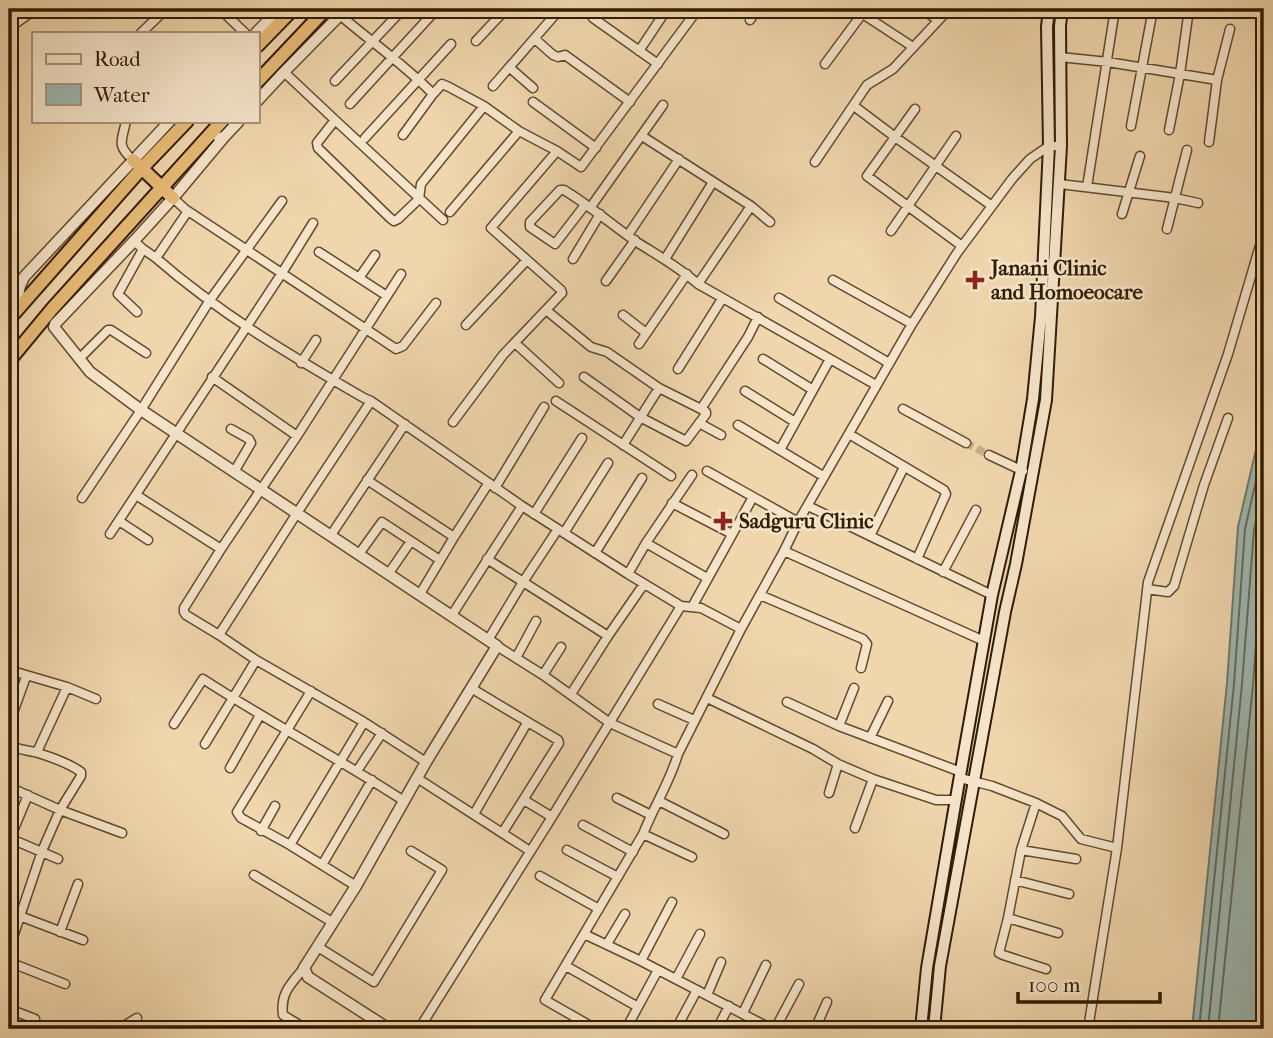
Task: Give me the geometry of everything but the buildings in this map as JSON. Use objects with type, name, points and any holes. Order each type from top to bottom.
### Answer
[{"type":"highway","points":[[259,44],[293,9]]},
{"type":"highway","points":[[259,80],[326,9]]},
{"type":"highway","points":[[11,316],[137,164],[186,122]]},
{"type":"highway","points":[[9,361],[221,122]]},
{"type":"highway","points":[[137,164],[173,198]]},
{"type":"main road","points":[[1049,9],[1049,146],[1041,317],[1027,472],[1005,612],[940,966],[934,1026],[921,1025],[927,968],[992,595],[1027,472],[1048,385],[1060,184],[1062,9]]},
{"type":"street","points":[[9,28],[36,9]]},
{"type":"street","points":[[142,32],[166,9]]},
{"type":"street","points":[[220,9],[244,32]]},
{"type":"street","points":[[257,32],[279,9]]},
{"type":"street","points":[[335,81],[403,9]]},
{"type":"street","points":[[476,41],[506,9]]},
{"type":"street","points":[[493,86],[560,9]]},
{"type":"street","points":[[639,51],[667,9]]},
{"type":"street","points":[[403,135],[433,94],[444,84],[581,167],[698,9]]},
{"type":"street","points":[[750,20],[757,9]]},
{"type":"street","points":[[921,9],[938,20]]},
{"type":"street","points":[[815,162],[867,85],[893,69],[949,9]]},
{"type":"street","points":[[1087,187],[1115,9]]},
{"type":"street","points":[[1130,125],[1153,9]]},
{"type":"street","points":[[1169,130],[1189,9]]},
{"type":"street","points":[[349,104],[435,11]]},
{"type":"street","points":[[825,64],[859,11],[913,47]]},
{"type":"street","points":[[259,99],[343,12],[372,43],[392,56],[433,94]]},
{"type":"street","points":[[593,18],[658,64]]},
{"type":"street","points":[[1209,142],[1217,80],[1230,29]]},
{"type":"street","points":[[534,39],[553,55],[565,55],[630,102]]},
{"type":"street","points":[[365,138],[451,44]]},
{"type":"street","points":[[1060,57],[1217,80]]},
{"type":"street","points":[[510,68],[533,88]]},
{"type":"street","points":[[284,72],[443,220]]},
{"type":"street","points":[[533,102],[596,148]]},
{"type":"street","points":[[663,105],[588,206],[555,244],[530,227],[530,222],[560,190],[564,190],[568,192],[588,206],[600,214],[631,238],[687,274],[698,284],[876,385]]},
{"type":"street","points":[[335,120],[317,143],[318,148],[394,221],[419,199],[421,184],[484,106]]},
{"type":"street","points":[[854,106],[992,206]]},
{"type":"street","points":[[915,109],[867,176],[962,246]]},
{"type":"street","points":[[126,122],[121,147],[137,164],[169,122]]},
{"type":"street","points":[[238,122],[173,198],[139,245],[54,327],[90,372],[141,410],[543,675],[610,723],[678,754]]},
{"type":"street","points":[[450,212],[519,131]]},
{"type":"street","points":[[642,136],[751,206],[770,222]]},
{"type":"street","points":[[891,230],[956,136]]},
{"type":"street","points":[[204,141],[224,137]]},
{"type":"street","points":[[596,1029],[545,1000],[643,834],[694,720],[741,629],[823,476],[912,324],[962,246],[1012,179],[1030,159],[1049,146],[1061,146]]},
{"type":"street","points":[[1167,229],[1187,150]]},
{"type":"street","points":[[453,422],[503,355],[563,291],[491,228],[557,151]]},
{"type":"street","points":[[1122,214],[1140,156]]},
{"type":"street","points":[[606,281],[679,159]]},
{"type":"street","points":[[665,259],[713,182]]},
{"type":"street","points":[[1060,184],[1175,198],[1198,204]]},
{"type":"street","points":[[173,198],[188,211],[396,349],[400,348],[436,303]]},
{"type":"street","points":[[82,498],[210,300],[282,201]]},
{"type":"street","points":[[698,284],[751,206]]},
{"type":"street","points":[[156,258],[188,211]]},
{"type":"street","points":[[573,259],[600,214]]},
{"type":"street","points":[[110,534],[313,223]]},
{"type":"street","points":[[1088,1029],[1117,848],[1147,589],[1228,354],[1264,232]]},
{"type":"street","points":[[139,245],[186,285],[247,327],[302,363],[367,396],[492,486],[595,553],[681,606],[701,608],[741,629]]},
{"type":"street","points":[[137,312],[118,294],[139,245]]},
{"type":"street","points":[[319,252],[387,296]]},
{"type":"street","points":[[359,278],[375,255]]},
{"type":"street","points":[[466,325],[527,260]]},
{"type":"street","points":[[401,274],[221,549],[184,612],[256,660],[364,722],[426,762]]},
{"type":"street","points":[[639,344],[687,274]]},
{"type":"street","points":[[833,280],[912,324]]},
{"type":"street","points":[[779,298],[889,363]]},
{"type":"street","points":[[678,369],[722,299]]},
{"type":"street","points":[[546,310],[591,347],[607,352],[659,388],[706,412],[686,441],[640,417],[584,377]]},
{"type":"street","points":[[623,315],[646,333]]},
{"type":"street","points":[[701,408],[748,337],[758,317]]},
{"type":"street","points":[[78,356],[108,330],[146,354]]},
{"type":"street","points":[[302,363],[316,340]]},
{"type":"street","points":[[514,343],[559,383]]},
{"type":"street","points":[[763,359],[813,390]]},
{"type":"street","points":[[780,450],[830,359]]},
{"type":"street","points":[[212,377],[297,436]]},
{"type":"street","points":[[623,445],[659,388]]},
{"type":"street","points":[[745,391],[796,422]]},
{"type":"street","points":[[219,635],[367,396]]},
{"type":"street","points":[[556,401],[671,476]]},
{"type":"street","points":[[420,594],[454,537],[492,486],[544,407]]},
{"type":"street","points":[[904,409],[966,443]]},
{"type":"street","points":[[1147,589],[1168,592],[1174,586],[1204,485],[1228,418]]},
{"type":"street","points":[[699,423],[721,435]]},
{"type":"street","points":[[331,536],[405,424]]},
{"type":"street","points":[[738,425],[823,476]]},
{"type":"street","points":[[231,429],[249,439],[251,443],[234,472]]},
{"type":"street","points":[[849,434],[944,490],[946,494],[917,559]]},
{"type":"street","points":[[534,514],[583,438]]},
{"type":"street","points":[[989,455],[1027,472]]},
{"type":"street","points":[[306,1029],[283,1015],[284,995],[318,947],[471,688],[523,582],[608,463]]},
{"type":"street","points":[[870,536],[904,467]]},
{"type":"street","points":[[707,471],[798,522]]},
{"type":"street","points":[[628,574],[646,542],[692,475]]},
{"type":"street","points":[[595,553],[642,478]]},
{"type":"street","points":[[368,480],[454,537]]},
{"type":"street","points":[[136,495],[221,549]]},
{"type":"street","points":[[692,607],[753,497]]},
{"type":"street","points":[[672,503],[732,534]]},
{"type":"street","points":[[452,615],[522,506]]},
{"type":"street","points":[[808,506],[992,595]]},
{"type":"street","points":[[943,572],[976,510]]},
{"type":"street","points":[[119,521],[148,540]]},
{"type":"street","points":[[359,554],[382,522],[440,560]]},
{"type":"street","points":[[388,573],[411,541]]},
{"type":"street","points":[[646,542],[707,578]]},
{"type":"street","points":[[784,551],[984,641]]},
{"type":"street","points":[[487,559],[608,636]]},
{"type":"street","points":[[571,694],[644,584]]},
{"type":"street","points":[[760,595],[863,639],[867,644],[861,668]]},
{"type":"street","points":[[419,1029],[681,606]]},
{"type":"street","points":[[516,657],[536,621]]},
{"type":"street","points":[[543,675],[561,647]]},
{"type":"street","points":[[205,744],[256,660]]},
{"type":"street","points":[[9,670],[67,687],[96,699]]},
{"type":"street","points":[[9,724],[26,677]]},
{"type":"street","points":[[174,724],[203,679],[404,801]]},
{"type":"street","points":[[37,752],[67,687]]},
{"type":"street","points":[[471,688],[559,743],[503,832]]},
{"type":"street","points":[[839,726],[854,688]]},
{"type":"street","points":[[311,691],[237,812],[241,818],[261,831],[290,845],[355,886]]},
{"type":"street","points":[[707,698],[873,779],[936,800],[956,800]]},
{"type":"street","points":[[870,737],[888,701]]},
{"type":"street","points":[[787,702],[839,726],[1036,803],[1062,816],[1081,839],[1117,848]]},
{"type":"street","points":[[658,704],[694,720]]},
{"type":"street","points":[[230,768],[260,715]]},
{"type":"street","points":[[290,845],[364,722]]},
{"type":"street","points":[[474,814],[527,723]]},
{"type":"street","points":[[357,771],[382,733]]},
{"type":"street","points":[[9,760],[11,746],[37,752],[81,772],[42,851],[9,948]]},
{"type":"street","points":[[829,793],[838,764]]},
{"type":"street","points":[[417,778],[530,851]]},
{"type":"street","points":[[855,828],[873,779]]},
{"type":"street","points":[[322,865],[372,780]]},
{"type":"street","points":[[9,787],[122,833]]},
{"type":"street","points":[[29,795],[9,839],[58,859]]},
{"type":"street","points":[[617,798],[651,815]]},
{"type":"street","points":[[524,800],[552,817]]},
{"type":"street","points":[[659,801],[723,834]]},
{"type":"street","points":[[1036,803],[1021,850],[999,953],[1046,969]]},
{"type":"street","points":[[261,831],[275,806]]},
{"type":"street","points":[[583,825],[633,852]]},
{"type":"street","points":[[643,834],[692,857]]},
{"type":"street","points":[[567,850],[618,877]]},
{"type":"street","points":[[1021,850],[1076,859]]},
{"type":"street","points":[[318,947],[374,982],[442,870],[411,851]]},
{"type":"street","points":[[254,876],[332,922]]},
{"type":"street","points":[[540,876],[599,909]]},
{"type":"street","points":[[1015,880],[1069,894]]},
{"type":"street","points":[[60,932],[78,884]]},
{"type":"street","points":[[641,961],[672,902]]},
{"type":"street","points":[[9,912],[83,940]]},
{"type":"street","points":[[607,944],[625,914]]},
{"type":"street","points":[[1008,918],[1058,933]]},
{"type":"street","points":[[584,934],[743,1013],[763,1027],[776,1029],[799,984]]},
{"type":"street","points":[[676,979],[700,934]]},
{"type":"street","points":[[9,962],[65,984]]},
{"type":"street","points":[[707,995],[721,962]]},
{"type":"street","points":[[743,1013],[766,965]]},
{"type":"street","points":[[566,966],[638,1007]]},
{"type":"street","points":[[304,968],[308,977],[389,1029]]},
{"type":"street","points":[[626,1029],[658,970]]},
{"type":"street","points":[[676,1029],[697,990]]},
{"type":"street","points":[[815,1029],[827,1002]]},
{"type":"street","points":[[717,1029],[729,1006]]},
{"type":"street","points":[[9,1009],[35,1019]]},
{"type":"street","points":[[119,1029],[138,1018]]},
{"type":"water","points":[[1264,415],[1264,1029],[1192,1029],[1227,683],[1238,527]]},
{"type":"tunnel","points":[[966,443],[989,455]]},
{"type":"place","name":"Janani Clinic and Homoeocare","points":[[975,280]]},
{"type":"place","name":"Sadguru Clinic","points":[[723,521]]}]
